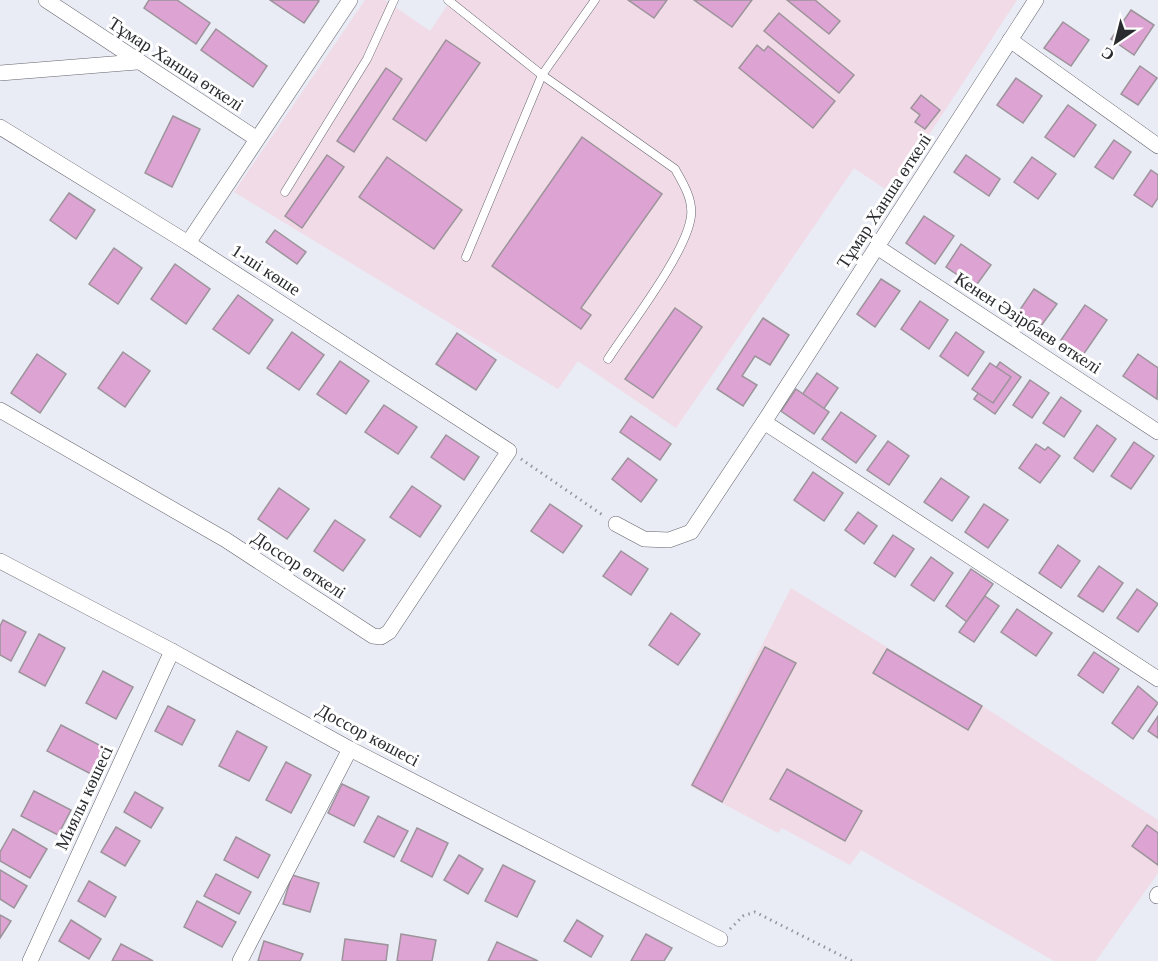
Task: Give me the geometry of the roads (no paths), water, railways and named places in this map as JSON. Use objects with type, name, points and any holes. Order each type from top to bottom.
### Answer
[{"type":"street","name":"Тұмар Ханша өткелі","points":[[46,0],[137,63],[257,139]]},
{"type":"street","points":[[188,243],[350,0]]},
{"type":"street","name":"Тұмар Ханша өткелі","points":[[616,524],[644,539],[669,540],[690,532],[764,422],[1036,0]]},
{"type":"street","points":[[1010,40],[1158,146]]},
{"type":"street","points":[[0,73],[137,63]]},
{"type":"street","name":"1-ші көше","points":[[0,128],[188,243],[509,451]]},
{"type":"street","name":"Кенен Әзірбаев өткелі","points":[[877,247],[1158,432]]},
{"type":"street","name":"Доссор өткелі","points":[[0,411],[226,540],[373,636],[381,637],[389,632],[509,451]]},
{"type":"street","points":[[764,422],[1158,679]]},
{"type":"street","name":"Доссор көшесі","points":[[0,561],[172,651],[350,749],[720,939]]},
{"type":"street","name":"Миялы көшесі","points":[[30,961],[172,651]]},
{"type":"street","points":[[240,961],[350,749]]},
{"type":"lane","points":[[285,192],[367,59],[394,0]]},
{"type":"lane","points":[[448,0],[542,75],[675,169],[686,187],[692,214],[686,240],[608,359]]},
{"type":"lane","points":[[466,257],[542,75],[596,0]]}]
